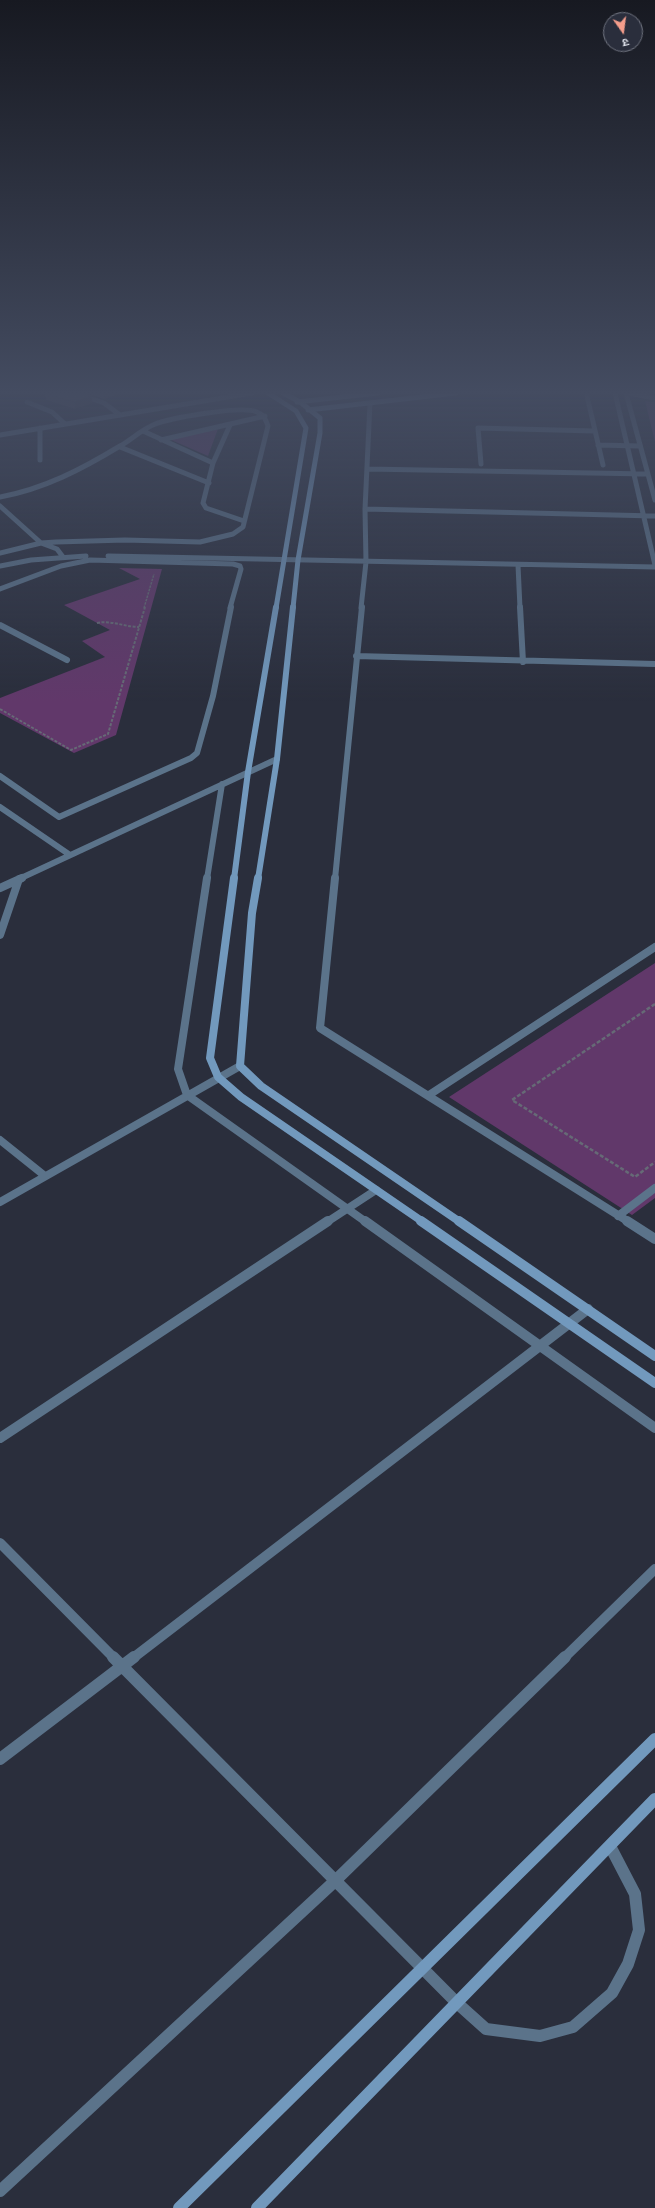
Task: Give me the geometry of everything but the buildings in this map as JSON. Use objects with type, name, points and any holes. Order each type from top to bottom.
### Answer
[{"type":"street","points":[[205,496],[203,503],[206,508],[244,520]]},
{"type":"street","points":[[0,553],[41,543],[125,540],[200,542],[233,534],[243,527],[250,496]]},
{"type":"street","points":[[294,496],[248,772],[210,1058],[218,1077],[241,1097],[655,1383]]},
{"type":"street","points":[[240,1066],[252,913],[277,759],[298,560],[309,496]]},
{"type":"street","points":[[366,496],[366,562],[320,1028],[429,1095],[655,1239]]},
{"type":"street","points":[[0,566],[30,556],[63,557],[134,555],[366,562],[655,566],[639,496]]},
{"type":"street","points":[[0,506],[41,543],[57,549],[63,557]]},
{"type":"street","points":[[365,510],[655,516]]},
{"type":"street","points":[[30,556],[41,543]]},
{"type":"street","points":[[0,589],[61,566],[90,560],[233,564],[240,566],[241,569],[229,613],[213,696],[197,753],[191,758],[59,817],[0,776]]},
{"type":"street","points":[[518,565],[523,662]]},
{"type":"street","points":[[0,625],[67,660]]},
{"type":"street","points":[[356,656],[523,662],[655,664]]},
{"type":"street","points":[[0,888],[277,759]]},
{"type":"street","points":[[222,784],[178,1069],[187,1095],[539,1347],[655,1428]]},
{"type":"street","points":[[0,807],[70,855]]},
{"type":"street","points":[[0,935],[19,879]]},
{"type":"street","points":[[429,1095],[655,947]]},
{"type":"street","points":[[0,1202],[218,1077],[240,1066]]},
{"type":"street","points":[[240,1066],[261,1086],[655,1356]]},
{"type":"street","points":[[0,1140],[45,1176]]},
{"type":"street","points":[[618,1216],[655,1188]]},
{"type":"street","points":[[0,1438],[348,1210],[376,1190]]},
{"type":"street","points":[[0,1759],[588,1310]]},
{"type":"street","points":[[0,1543],[457,2003],[486,2028],[540,2036],[573,2027],[612,1993],[628,1964],[639,1930],[635,1894],[610,1846]]},
{"type":"street","points":[[0,2191],[335,1881],[655,1569]]},
{"type":"street","points":[[179,2208],[655,1739]]},
{"type":"street","points":[[257,2208],[655,1799]]},
{"type":"path","points":[[0,709],[71,750],[108,734],[158,562]]},
{"type":"path","points":[[97,623],[103,621],[114,622],[125,627],[139,627]]},
{"type":"path","points":[[655,1004],[512,1100],[635,1177],[655,1162]]},
{"type":"shaded area","points":[[119,568],[162,569],[116,735],[74,753],[0,713],[0,698],[105,657],[82,641],[110,630],[64,605],[140,579]]},
{"type":"shaded area","points":[[655,963],[655,1198],[632,1215],[449,1097]]}]
